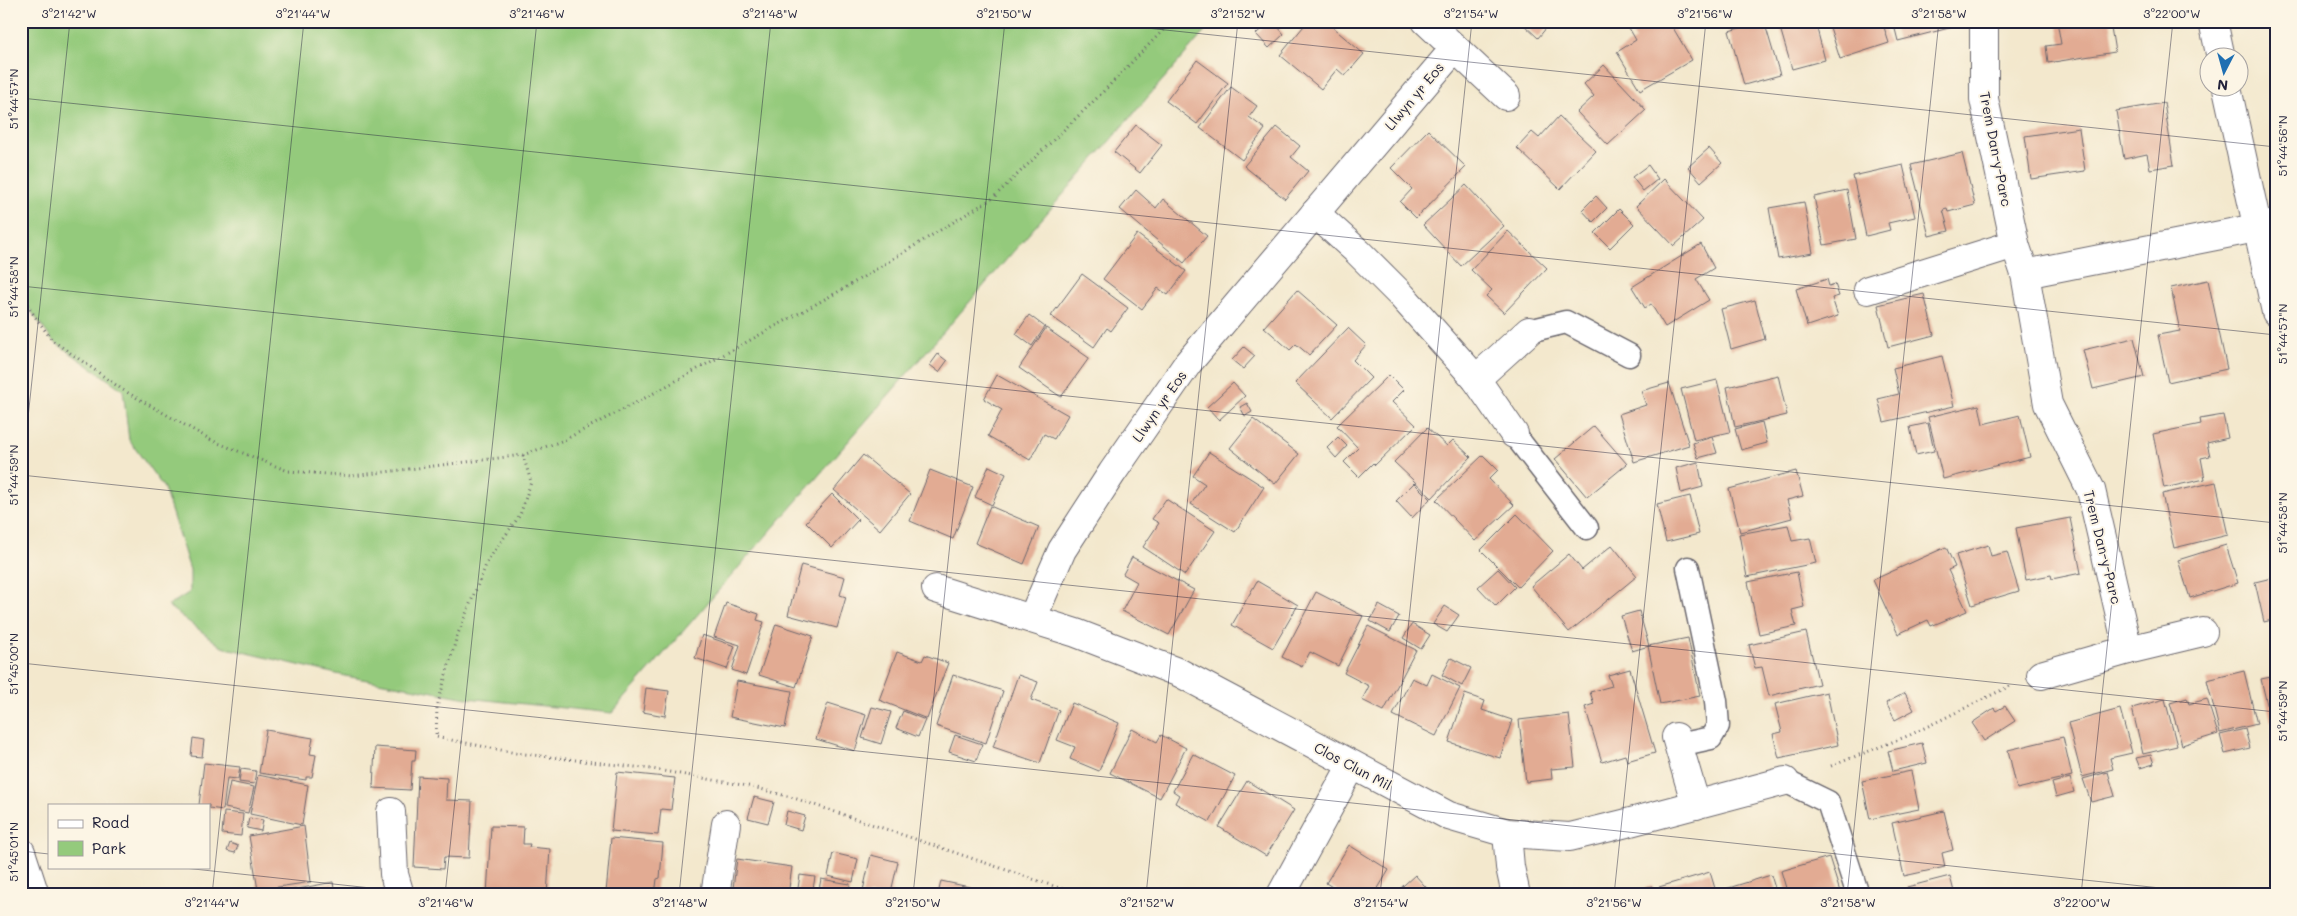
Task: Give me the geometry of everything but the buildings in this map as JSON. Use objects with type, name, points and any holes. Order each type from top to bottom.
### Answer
[{"type":"street","name":"Llwyn yr Eos","points":[[1426,21],[1506,96]]},
{"type":"street","name":"Trem Dan-y-Parc","points":[[1984,21],[1984,99],[2015,244],[2024,274],[2048,404],[2090,490],[2128,650]]},
{"type":"street","points":[[2213,21],[2219,48]]},
{"type":"street","name":"Llwyn yr Eos","points":[[1032,619],[1062,550],[1177,379],[1455,48]]},
{"type":"street","points":[[2230,98],[2267,226],[2276,312]]},
{"type":"street","points":[[1315,213],[1402,296],[1476,379],[1514,434]]},
{"type":"street","points":[[2024,274],[2267,226]]},
{"type":"street","points":[[1868,290],[2015,244]]},
{"type":"street","points":[[1476,379],[1528,331]]},
{"type":"street","name":"Clos Clun Mil","points":[[936,589],[1076,633],[1180,673],[1449,816],[1507,833],[1570,836],[1696,805],[1785,780]]},
{"type":"street","points":[[2041,675],[2128,650],[2203,632]]},
{"type":"street","points":[[1678,741],[1696,805]]},
{"type":"street","points":[[1281,895],[1352,766]]},
{"type":"street","points":[[392,812],[394,874],[400,895]]},
{"type":"street","points":[[715,895],[726,824]]},
{"type":"street","points":[[1507,833],[1510,868],[1516,895]]},
{"type":"street","points":[[21,852],[35,895]]},
{"type":"lane","points":[[1528,331],[1566,322],[1629,356]]},
{"type":"lane","points":[[1514,434],[1587,528]]},
{"type":"lane","points":[[1678,741],[1711,738],[1718,726],[1716,701],[1688,568]]},
{"type":"lane","points":[[1785,780],[1828,802],[1858,895]]},
{"type":"path","points":[[21,297],[52,340],[123,390],[213,441],[288,471],[352,476],[523,455],[564,440],[702,367],[845,288],[993,198],[1098,97],[1172,21]]},
{"type":"path","points":[[523,455],[531,482],[520,515],[488,560],[457,636],[437,707],[436,737],[516,753],[652,769],[753,787],[794,798],[1080,895]]},
{"type":"path","points":[[1785,780],[1855,758],[1892,743],[1998,690],[2041,675]]},
{"type":"green space","points":[[21,21],[1214,21],[612,713],[467,698],[345,676],[222,647],[168,606],[190,592],[190,570],[164,488],[129,440],[123,390],[52,340],[21,297]]}]
